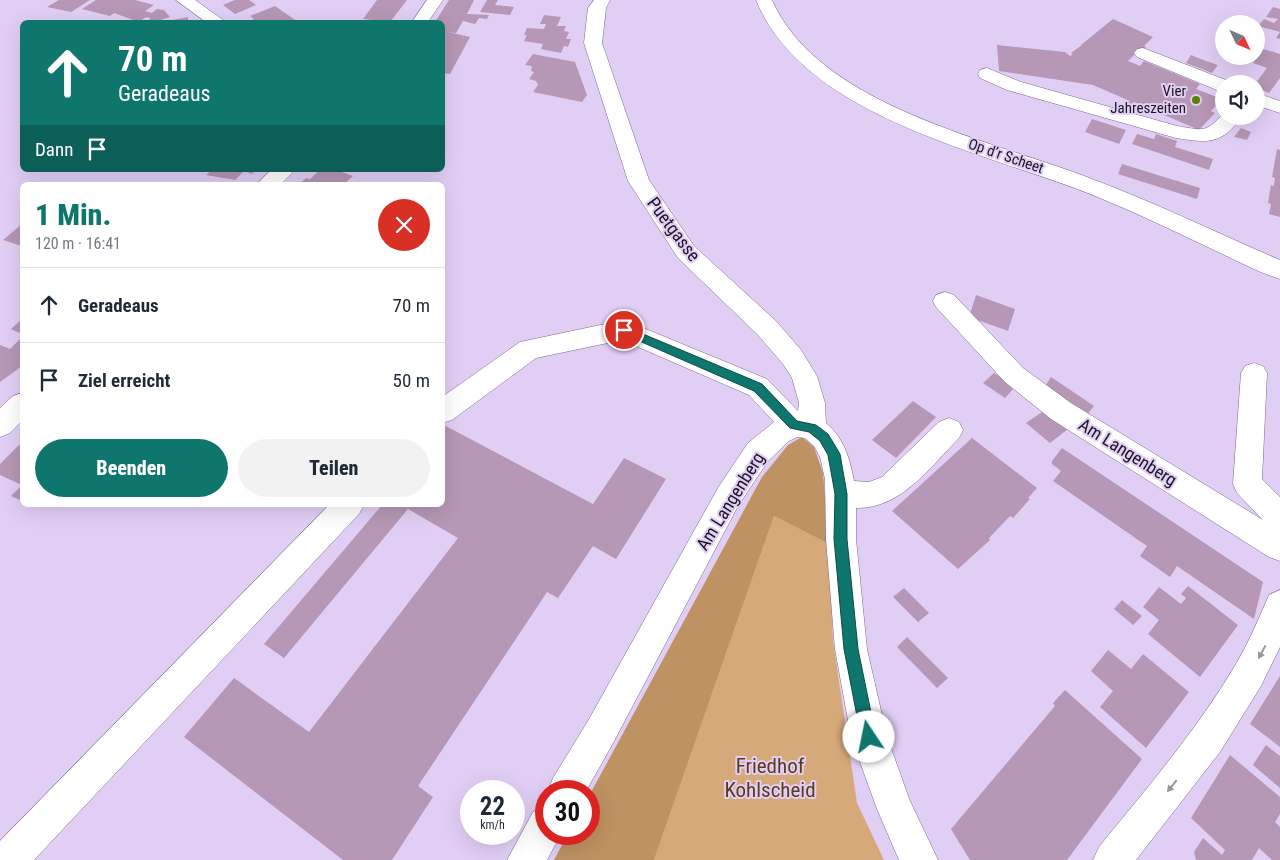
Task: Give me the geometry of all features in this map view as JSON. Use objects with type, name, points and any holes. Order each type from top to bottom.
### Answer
[{"type":"street","points":[[184,0],[214,20]]},
{"type":"street","points":[[421,20],[435,0]]},
{"type":"street","name":"Puetgasse","points":[[602,0],[597,8],[593,43],[639,181],[686,252],[767,328],[792,358],[804,376],[812,403],[803,426]]},
{"type":"street","name":"Op d’r Scheet","points":[[764,0],[776,23],[793,46],[824,74],[885,112],[948,137],[1083,183],[1280,270]]},
{"type":"street","points":[[1143,53],[1215,82]]},
{"type":"street","points":[[987,74],[1014,86],[1184,134],[1201,136],[1218,132],[1224,125]]},
{"type":"street","points":[[1265,102],[1280,107]]},
{"type":"street","points":[[270,182],[282,172]]},
{"type":"street","name":"Am Langenberg","points":[[945,301],[1014,375],[1061,411],[1280,547]]},
{"type":"street","points":[[445,410],[529,349],[624,330],[758,387],[803,426],[824,438],[834,454],[841,494],[840,539],[851,649],[869,737],[895,808],[919,860]]},
{"type":"street","points":[[1254,373],[1247,484],[1280,517]]},
{"type":"street","points":[[0,425],[20,406]]},
{"type":"street","name":"Am Langenberg","points":[[572,780],[600,733],[728,497],[758,452],[779,433],[803,426]]},
{"type":"street","points":[[841,494],[869,496],[892,486],[949,430]]},
{"type":"street","points":[[8,860],[347,507]]},
{"type":"street","points":[[1112,860],[1192,762],[1244,684],[1270,635],[1280,606]]},
{"type":"street","points":[[526,860],[535,844]]},
{"type":"green space","name":"Friedhof Kohlscheid","points":[[774,516],[829,544],[833,641],[857,803],[884,860],[654,860]]},
{"type":"shaded area","points":[[802,437],[814,447],[823,473],[829,544],[774,516],[654,860],[554,860],[562,845],[600,845],[600,780],[598,780],[762,477],[788,445]]},
{"type":"building","points":[[59,0],[90,0],[71,12],[47,7]]},
{"type":"building","points":[[96,0],[135,0],[154,5],[145,11],[152,13],[157,9],[164,10],[170,17],[160,20],[149,20],[151,18],[146,17],[142,20],[133,20],[114,13],[110,16],[82,9]]},
{"type":"building","points":[[235,0],[249,0],[256,5],[235,14],[223,5]]},
{"type":"building","points":[[377,0],[407,0],[392,20],[363,19]]},
{"type":"building","points":[[449,0],[474,0],[467,14],[489,15],[487,19],[479,18],[475,24],[463,21],[456,33],[448,32],[470,37],[450,74],[445,73],[445,20],[436,20]]},
{"type":"building","points":[[487,0],[498,0],[495,5],[514,7],[510,15],[480,12]]},
{"type":"building","points":[[275,6],[295,20],[251,20],[254,19],[250,16]]},
{"type":"building","points":[[1273,7],[1280,9],[1280,32],[1265,28],[1265,19],[1274,23],[1278,19],[1266,17]]},
{"type":"building","points":[[544,15],[561,17],[557,26],[566,26],[564,31],[569,32],[566,39],[571,39],[568,47],[564,46],[561,53],[541,49],[543,44],[524,41],[527,35],[524,35],[527,28],[544,29],[546,24],[540,24]]},
{"type":"building","points":[[188,17],[188,20],[173,20]]},
{"type":"building","points":[[1113,19],[1153,37],[1144,46],[1146,47],[1142,51],[1139,50],[1128,61],[1140,66],[1144,61],[1200,84],[1196,89],[1215,96],[1215,107],[1211,111],[1215,113],[1199,130],[1134,102],[1128,108],[1124,107],[1130,101],[1093,85],[999,71],[997,45],[1065,52],[1070,56]]},
{"type":"building","points":[[1265,50],[1280,54],[1280,78],[1269,93],[1265,91],[1265,75],[1262,75],[1267,68],[1259,65],[1265,65]]},
{"type":"building","points":[[533,54],[575,62],[587,95],[582,102],[533,92],[538,85],[536,81],[529,79],[534,72],[531,71],[532,66],[525,65]]},
{"type":"building","points":[[1191,55],[1218,65],[1212,73],[1186,63]]},
{"type":"building","points":[[1092,119],[1126,130],[1119,144],[1085,132]]},
{"type":"building","points":[[1241,128],[1251,132],[1247,140],[1234,137]]},
{"type":"building","points":[[1137,134],[1154,139],[1156,134],[1177,141],[1175,147],[1213,159],[1209,170],[1132,144]]},
{"type":"building","points":[[1277,149],[1280,150],[1280,217],[1269,214],[1271,204],[1268,203],[1271,185],[1274,186],[1275,178],[1272,177]]},
{"type":"building","points":[[1122,164],[1200,188],[1197,199],[1118,174]]},
{"type":"building","points":[[210,172],[243,172],[235,180],[206,175]]},
{"type":"building","points":[[318,172],[342,172],[353,176],[346,182],[301,182],[306,178],[310,179]]},
{"type":"building","points":[[20,226],[20,245],[3,240]]},
{"type":"building","points":[[976,295],[1015,309],[1008,331],[969,317]]},
{"type":"building","points":[[20,321],[20,333],[11,329]]},
{"type":"building","points":[[20,339],[20,367],[0,382],[0,345],[10,349]]},
{"type":"building","points":[[994,373],[1015,387],[1005,398],[983,383]]},
{"type":"building","points":[[1051,377],[1094,406],[1086,416],[1044,388]]},
{"type":"building","points":[[913,401],[936,417],[896,458],[872,440]]},
{"type":"building","points":[[1045,410],[1068,429],[1050,443],[1026,423]]},
{"type":"building","points":[[445,426],[593,504],[624,458],[666,479],[616,559],[593,546],[558,598],[547,592],[418,786],[433,797],[392,860],[343,860],[184,737],[234,678],[309,732],[458,538],[408,509],[284,658],[264,644],[380,507],[445,507]]},
{"type":"building","points":[[972,438],[1037,488],[1013,518],[1010,516],[989,538],[990,540],[958,569],[892,511]]},
{"type":"building","points":[[20,444],[20,484],[0,475],[0,464]]},
{"type":"building","points":[[1062,448],[1263,582],[1254,619],[1177,566],[1170,577],[1140,556],[1147,546],[1053,481],[1061,471],[1052,464],[1052,461]]},
{"type":"building","points":[[20,487],[20,500],[11,496]]},
{"type":"building","points":[[1188,586],[1238,625],[1200,677],[1148,634],[1159,620],[1143,607],[1159,587],[1181,604],[1186,598],[1181,594]]},
{"type":"building","points":[[904,588],[929,613],[918,622],[893,597]]},
{"type":"building","points":[[1122,600],[1142,616],[1133,625],[1114,609]]},
{"type":"building","points":[[907,637],[948,678],[937,688],[897,647]]},
{"type":"building","points":[[1108,650],[1131,669],[1143,654],[1189,692],[1146,748],[1100,707],[1113,691],[1091,671]]},
{"type":"building","points":[[1280,676],[1280,747],[1250,724]]},
{"type":"building","points":[[1065,690],[1142,759],[1067,860],[970,860],[951,829],[1055,706],[1053,703]]},
{"type":"building","points":[[1266,745],[1280,756],[1280,788],[1253,765]]},
{"type":"building","points":[[1230,755],[1280,797],[1280,814],[1275,822],[1280,827],[1280,860],[1272,860],[1259,848],[1252,860],[1196,860],[1194,852],[1203,838],[1222,855],[1225,850],[1191,818]]},
{"type":"place","name":"Vier Jahreszeiten","points":[[1196,100]]},
{"type":"route","points":[[624,330],[758,387],[794,425],[812,428],[824,438],[834,454],[841,494],[840,539],[851,649],[869,737]]}]
